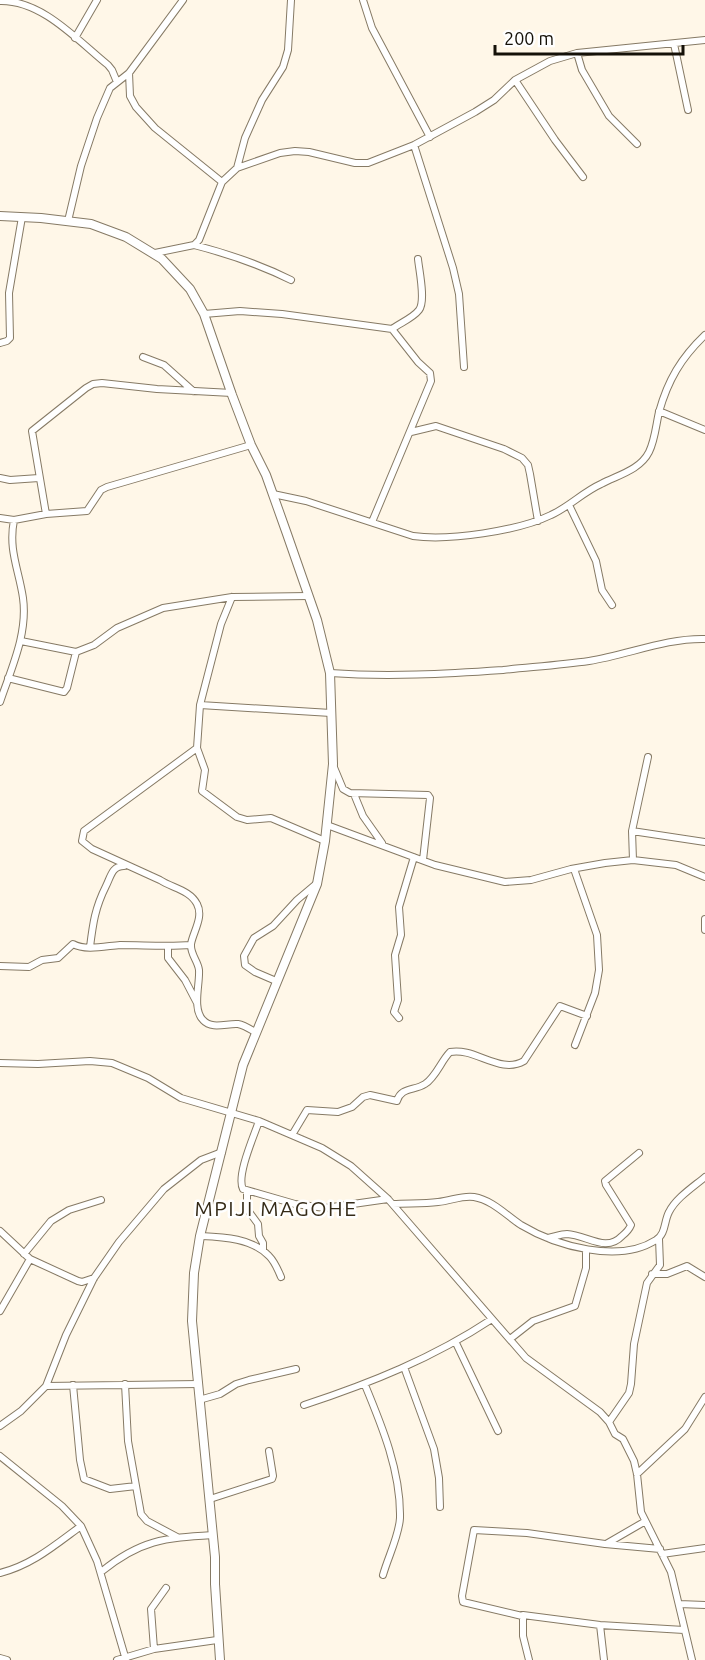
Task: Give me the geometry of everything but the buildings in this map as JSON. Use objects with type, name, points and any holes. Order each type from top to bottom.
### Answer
[{"type":"street","points":[[68,221],[81,166],[110,88],[129,73],[183,0]]},
{"type":"street","points":[[237,168],[245,138],[261,100],[283,67],[288,50],[291,0]]},
{"type":"street","points":[[363,0],[372,28],[430,136]]},
{"type":"street","points":[[0,1],[19,1],[38,9],[112,70],[117,82]]},
{"type":"street","points":[[75,38],[94,2]]},
{"type":"street","points":[[194,245],[199,240],[222,182],[237,168],[280,153],[295,151],[355,163],[368,163],[414,145],[494,100],[515,80],[550,61],[577,53],[705,40]]},
{"type":"street","points":[[675,44],[688,110]]},
{"type":"street","points":[[577,53],[582,70],[609,116],[637,144]]},
{"type":"street","points":[[129,73],[130,96],[136,107],[155,128],[222,182]]},
{"type":"street","points":[[515,80],[583,177]]},
{"type":"street","points":[[414,145],[459,294],[464,367]]},
{"type":"street","points":[[0,216],[91,224],[126,237],[155,253],[190,289],[204,314],[251,445],[273,494],[317,620],[330,673],[333,764],[326,841],[317,884],[243,1065],[200,1236],[191,1299],[213,1534],[220,1660]]},
{"type":"street","points":[[0,343],[10,338],[9,293],[22,217]]},
{"type":"street","points":[[155,253],[194,245],[252,262],[291,280]]},
{"type":"street","points":[[204,314],[240,311],[282,314],[392,329],[417,313],[421,307],[418,259]]},
{"type":"street","points":[[372,522],[411,432],[432,376],[392,329]]},
{"type":"street","points":[[273,494],[306,501],[413,536],[445,538],[538,521],[644,460],[650,451],[659,411],[668,386],[678,366],[705,335]]},
{"type":"street","points":[[144,357],[164,365],[193,391]]},
{"type":"street","points":[[46,514],[32,431],[86,388],[102,383],[232,393]]},
{"type":"street","points":[[659,411],[705,430]]},
{"type":"street","points":[[411,432],[436,426],[504,449],[522,458],[528,465],[538,521]]},
{"type":"street","points":[[0,518],[14,520],[46,514],[87,512],[101,490],[107,487],[251,445]]},
{"type":"street","points":[[0,478],[39,478]]},
{"type":"street","points":[[569,505],[596,561],[602,590],[612,605]]},
{"type":"street","points":[[0,702],[21,641],[23,598],[12,552],[14,520]]},
{"type":"street","points":[[21,641],[76,652],[94,645],[117,628],[150,612],[232,597],[309,596]]},
{"type":"street","points":[[232,597],[221,624],[200,705],[197,748],[205,770],[202,791],[237,817],[247,820],[271,818],[326,841]]},
{"type":"street","points":[[330,673],[436,675],[526,668],[589,661],[687,639],[705,639]]},
{"type":"street","points":[[8,678],[64,692],[68,688],[76,652]]},
{"type":"street","points":[[200,705],[332,713]]},
{"type":"street","points":[[197,748],[84,831],[82,841],[85,845],[184,891],[196,902],[200,913],[191,945],[199,970],[198,1006]]},
{"type":"street","points":[[633,860],[632,831],[648,757]]},
{"type":"street","points":[[333,764],[343,789],[354,794],[428,795],[430,798],[423,860]]},
{"type":"street","points":[[354,794],[365,819],[383,844]]},
{"type":"street","points":[[327,825],[423,860],[513,883],[574,868],[633,860],[676,865],[705,877]]},
{"type":"street","points":[[632,831],[705,842]]},
{"type":"street","points":[[399,1018],[394,1012],[398,1000],[395,955],[401,935],[399,907],[414,857]]},
{"type":"street","points":[[90,947],[96,908],[101,894],[114,870],[119,866],[128,866]]},
{"type":"street","points":[[574,868],[593,922],[599,950],[599,970],[595,993],[575,1044]]},
{"type":"street","points":[[276,981],[250,969],[245,965],[244,956],[254,938],[273,926],[297,900],[317,884]]},
{"type":"street","points":[[705,919],[705,930]]},
{"type":"street","points":[[0,966],[29,967],[42,960],[58,958],[73,944],[77,947],[191,945]]},
{"type":"street","points":[[168,947],[168,958],[185,980],[202,1020],[216,1026],[242,1025],[255,1032]]},
{"type":"street","points":[[292,1135],[307,1110],[338,1112],[352,1107],[363,1097],[370,1095],[397,1101],[400,1094],[427,1083],[450,1052],[455,1051],[506,1065],[516,1065],[524,1061],[560,1006],[586,1016]]},
{"type":"street","points":[[0,1063],[38,1064],[90,1061],[112,1063],[148,1078],[181,1098],[259,1121],[292,1135],[322,1148],[351,1166],[391,1202],[526,1358],[600,1412],[609,1422],[615,1434],[623,1438],[638,1474],[639,1505],[644,1522],[671,1572],[692,1660]]},
{"type":"street","points":[[259,1121],[242,1174],[241,1187],[247,1191],[295,1204],[325,1208],[391,1202],[438,1202],[465,1196],[477,1197],[547,1238],[586,1250],[634,1249],[659,1239],[669,1212],[705,1177]]},
{"type":"street","points":[[0,1426],[21,1411],[46,1386],[66,1335],[94,1278],[124,1236],[164,1189],[201,1160],[222,1152]]},
{"type":"street","points":[[547,1238],[565,1234],[602,1244],[610,1245],[617,1242],[631,1225],[605,1181],[639,1153]]},
{"type":"street","points":[[247,1191],[247,1209],[258,1224],[259,1236],[263,1243],[262,1250]]},
{"type":"street","points":[[24,1254],[51,1221],[69,1210],[101,1200]]},
{"type":"street","points":[[0,1231],[30,1259],[78,1281],[94,1278]]},
{"type":"street","points":[[200,1236],[240,1240],[262,1250],[274,1262],[281,1277]]},
{"type":"street","points":[[609,1422],[629,1393],[634,1344],[647,1283],[660,1265],[659,1239]]},
{"type":"street","points":[[510,1340],[533,1321],[575,1306],[586,1268],[586,1250]]},
{"type":"street","points":[[0,1311],[30,1259]]},
{"type":"street","points":[[652,1274],[667,1274],[687,1266],[705,1277]]},
{"type":"street","points":[[304,1405],[365,1385],[456,1343],[492,1319]]},
{"type":"street","points":[[456,1343],[498,1431]]},
{"type":"street","points":[[404,1367],[434,1449],[439,1478],[440,1506]]},
{"type":"street","points":[[199,1400],[220,1394],[236,1384],[296,1369]]},
{"type":"street","points":[[125,1384],[128,1441],[144,1518],[177,1538]]},
{"type":"street","points":[[46,1386],[199,1384]]},
{"type":"street","points":[[73,1385],[84,1479],[110,1489],[136,1486]]},
{"type":"street","points":[[365,1385],[381,1423],[397,1485],[399,1525],[382,1575]]},
{"type":"street","points":[[638,1474],[685,1429],[705,1397]]},
{"type":"street","points":[[210,1499],[270,1480],[273,1476],[269,1451]]},
{"type":"street","points":[[0,1456],[62,1506],[81,1526],[101,1572],[125,1658]]},
{"type":"street","points":[[605,1544],[644,1522]]},
{"type":"street","points":[[0,1573],[32,1561],[81,1526]]},
{"type":"street","points":[[684,1630],[600,1625],[522,1616],[463,1602],[474,1530],[527,1533],[661,1551],[705,1548]]},
{"type":"street","points":[[101,1572],[121,1556],[140,1546],[160,1540],[213,1534]]},
{"type":"street","points":[[154,1649],[151,1609],[166,1588]]},
{"type":"street","points":[[679,1604],[705,1605]]},
{"type":"street","points":[[522,1616],[523,1636],[529,1660]]},
{"type":"street","points":[[600,1625],[604,1660]]},
{"type":"street","points":[[117,1660],[154,1649],[218,1640]]},
{"type":"street","points":[[0,1658],[8,1660]]},
{"type":"district","name":"MPIJI MAGOHE","points":[[276,1209]]}]
